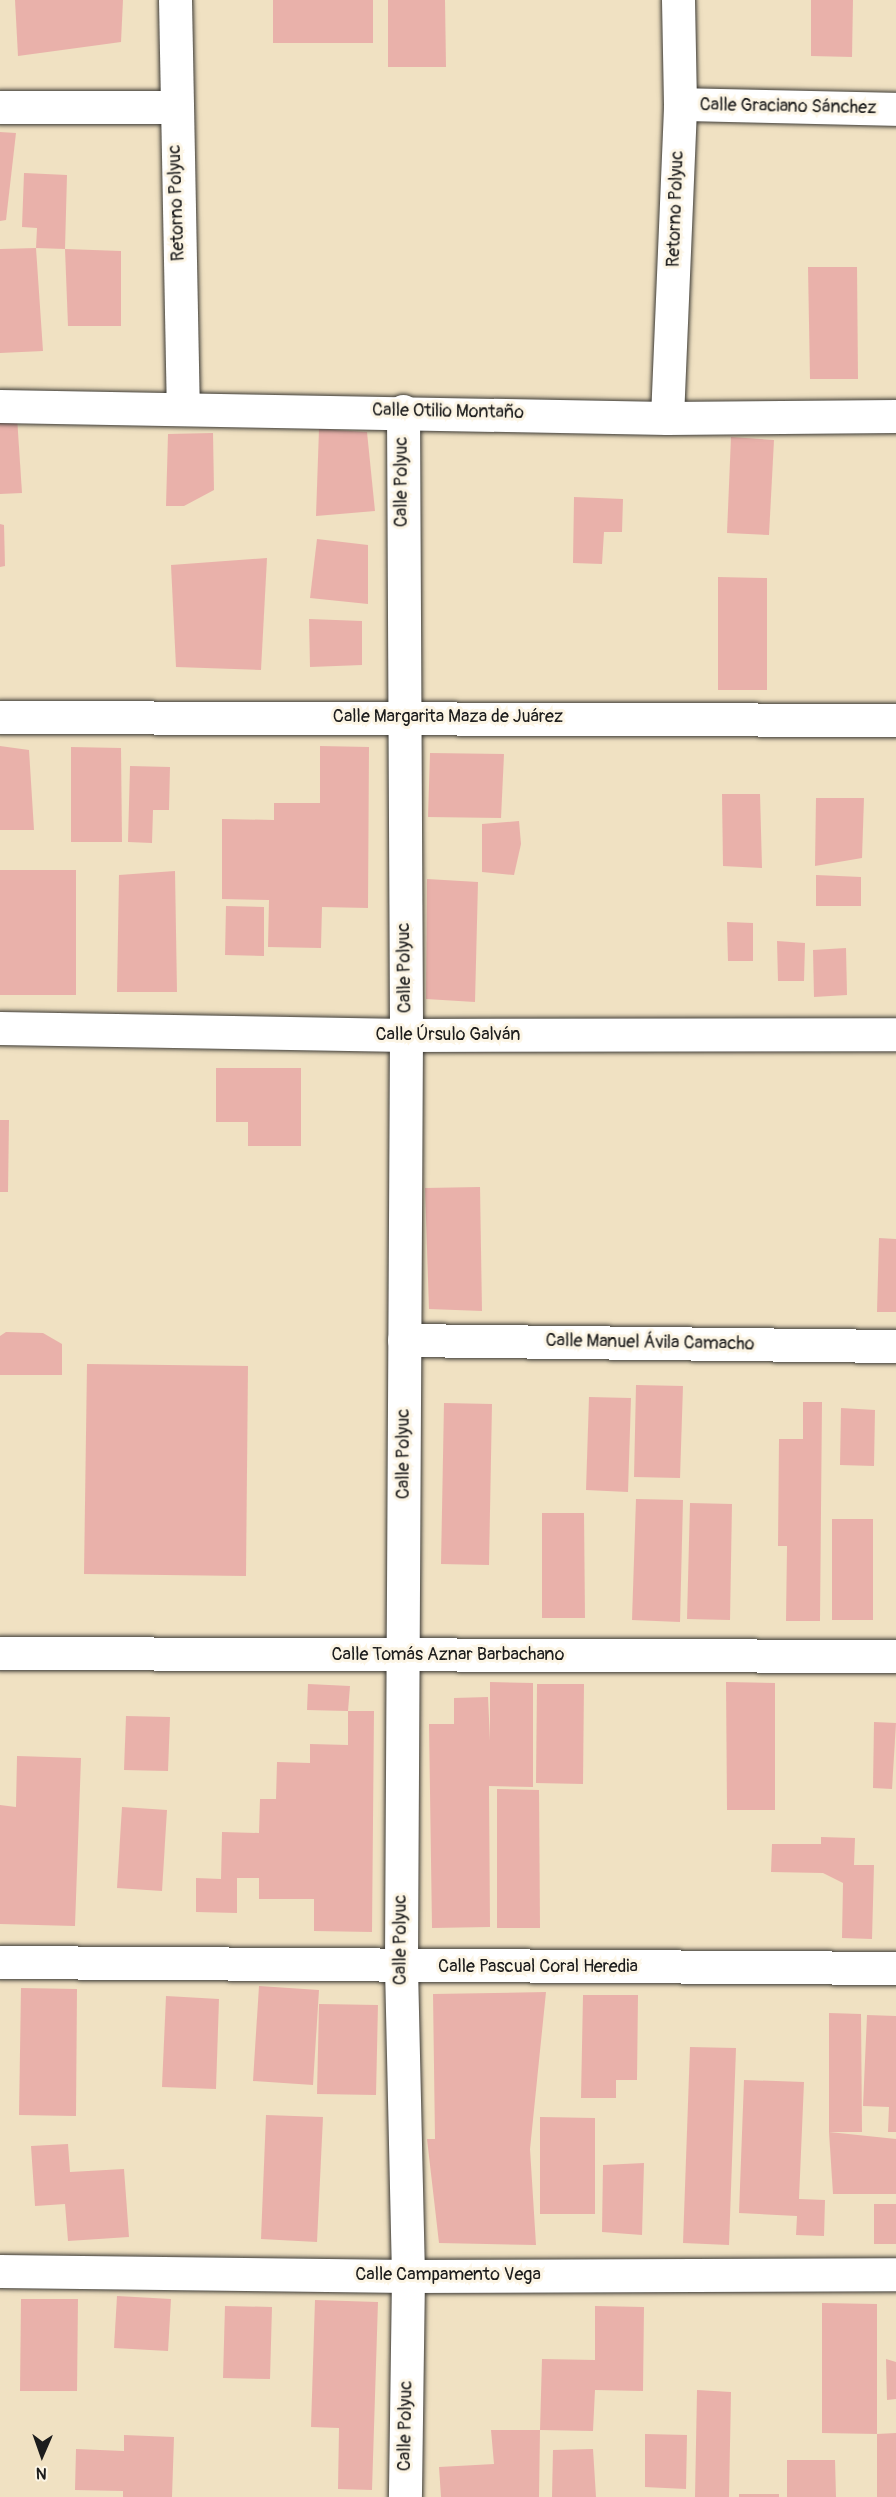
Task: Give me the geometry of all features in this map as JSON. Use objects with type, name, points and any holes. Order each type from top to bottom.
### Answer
[{"type":"street","name":"Retorno Polyuc","points":[[175,0],[174,107],[183,406]]},
{"type":"street","name":"Retorno Polyuc","points":[[668,418],[680,104],[678,0]]},
{"type":"street","name":"Calle Graciano Sánchez","points":[[680,104],[896,109]]},
{"type":"street","points":[[0,107],[174,107]]},
{"type":"street","name":"Calle Otilio Montaño","points":[[0,406],[183,406],[668,418],[896,416]]},
{"type":"street","name":"Calle Polyuc","points":[[403,411],[402,716],[406,1035],[401,1967],[408,2276],[405,2497]]},
{"type":"street","name":"Calle Margarita Maza de Juárez","points":[[0,717],[402,716],[896,720]]},
{"type":"street","name":"Calle Úrsulo Galván","points":[[0,1028],[406,1035],[896,1034]]},
{"type":"street","name":"Calle Manuel Ávila Camacho","points":[[404,1340],[896,1346]]},
{"type":"street","name":"Calle Tomás Aznar Barbachano","points":[[0,1653],[896,1656]]},
{"type":"street","name":"Calle Pascual Coral Heredia","points":[[0,1962],[401,1967],[896,1968]]},
{"type":"street","name":"Calle Campamento Vega","points":[[0,2271],[408,2276],[896,2274]]},
{"type":"building","points":[[15,0],[123,0],[121,42],[18,56]]},
{"type":"building","points":[[273,0],[373,0],[373,43],[273,43]]},
{"type":"building","points":[[388,0],[445,0],[446,67],[388,67]]},
{"type":"building","points":[[811,0],[853,0],[852,57],[811,56]]},
{"type":"building","points":[[0,132],[16,133],[6,220],[0,221]]},
{"type":"building","points":[[24,173],[67,175],[65,249],[36,248],[37,228],[22,227]]},
{"type":"building","points":[[36,248],[43,351],[0,353],[0,249]]},
{"type":"building","points":[[65,249],[121,251],[121,326],[68,326]]},
{"type":"building","points":[[808,267],[857,267],[858,379],[810,379]]},
{"type":"building","points":[[17,417],[22,493],[0,494],[0,419]]},
{"type":"building","points":[[319,429],[367,432],[375,511],[316,516]]},
{"type":"building","points":[[213,433],[214,490],[184,506],[166,506],[168,434]]},
{"type":"building","points":[[731,437],[774,440],[769,535],[727,533]]},
{"type":"building","points":[[574,497],[623,499],[622,532],[604,532],[602,564],[573,563]]},
{"type":"building","points":[[0,524],[4,525],[5,566],[0,567]]},
{"type":"building","points":[[317,539],[368,545],[368,604],[310,598]]},
{"type":"building","points":[[267,558],[261,670],[176,667],[171,565]]},
{"type":"building","points":[[718,577],[767,578],[767,690],[718,690]]},
{"type":"building","points":[[309,619],[362,621],[362,665],[310,667]]},
{"type":"building","points":[[0,746],[29,750],[34,830],[0,830]]},
{"type":"building","points":[[320,746],[369,747],[368,908],[322,907],[321,948],[268,947],[269,900],[222,899],[222,819],[274,820],[274,803],[320,803]]},
{"type":"building","points":[[71,747],[121,748],[122,842],[71,842]]},
{"type":"building","points":[[430,753],[504,754],[501,818],[428,817]]},
{"type":"building","points":[[130,766],[170,767],[169,810],[153,810],[152,843],[128,842]]},
{"type":"building","points":[[722,794],[760,794],[762,868],[723,866]]},
{"type":"building","points":[[816,798],[864,798],[862,858],[815,866]]},
{"type":"building","points":[[519,821],[521,844],[514,875],[482,872],[482,824]]},
{"type":"building","points":[[0,870],[76,870],[76,995],[0,995]]},
{"type":"building","points":[[175,871],[177,992],[117,992],[119,875]]},
{"type":"building","points":[[816,875],[861,877],[861,906],[816,906]]},
{"type":"building","points":[[427,879],[478,882],[475,1002],[426,999]]},
{"type":"building","points":[[226,906],[264,907],[264,956],[225,955]]},
{"type":"building","points":[[727,922],[753,923],[753,961],[728,961]]},
{"type":"building","points":[[777,941],[805,943],[804,981],[778,981]]},
{"type":"building","points":[[846,948],[847,995],[814,997],[813,950]]},
{"type":"building","points":[[216,1068],[301,1068],[301,1146],[248,1146],[248,1122],[216,1122]]},
{"type":"building","points":[[0,1120],[9,1120],[8,1192],[0,1192]]},
{"type":"building","points":[[480,1187],[482,1311],[429,1309],[425,1188]]},
{"type":"building","points":[[879,1238],[896,1239],[896,1312],[877,1312]]},
{"type":"building","points":[[6,1332],[43,1333],[62,1344],[62,1375],[0,1375],[0,1336]]},
{"type":"building","points":[[87,1364],[248,1366],[246,1576],[84,1574]]},
{"type":"building","points":[[636,1385],[683,1386],[680,1478],[634,1477]]},
{"type":"building","points":[[589,1397],[631,1398],[628,1492],[586,1490]]},
{"type":"building","points":[[803,1402],[822,1402],[820,1621],[786,1621],[787,1546],[778,1546],[779,1439],[803,1439]]},
{"type":"building","points":[[444,1403],[492,1404],[489,1565],[441,1564]]},
{"type":"building","points":[[841,1408],[875,1410],[874,1466],[840,1465]]},
{"type":"building","points":[[636,1499],[683,1500],[680,1622],[632,1620]]},
{"type":"building","points":[[690,1503],[732,1504],[730,1620],[687,1619]]},
{"type":"building","points":[[542,1513],[584,1513],[585,1618],[542,1618]]},
{"type":"building","points":[[832,1519],[873,1519],[873,1620],[832,1620]]},
{"type":"building","points":[[490,1682],[533,1683],[533,1787],[489,1786],[490,1927],[432,1928],[429,1724],[454,1724],[454,1698],[488,1697],[490,1741]]},
{"type":"building","points":[[726,1682],[775,1683],[775,1810],[727,1810]]},
{"type":"building","points":[[308,1684],[350,1686],[348,1711],[307,1710]]},
{"type":"building","points":[[537,1684],[584,1684],[583,1784],[536,1783]]},
{"type":"building","points":[[348,1711],[374,1711],[372,1932],[314,1931],[314,1899],[259,1899],[259,1878],[237,1878],[237,1913],[196,1912],[196,1878],[221,1879],[222,1832],[259,1833],[260,1799],[276,1799],[277,1762],[310,1763],[310,1744],[348,1745]]},
{"type":"building","points":[[126,1716],[170,1717],[168,1771],[124,1770]]},
{"type":"building","points":[[874,1722],[896,1723],[892,1789],[873,1788]]},
{"type":"building","points":[[17,1756],[81,1758],[75,1926],[0,1924],[0,1805],[16,1807]]},
{"type":"building","points":[[497,1789],[539,1790],[540,1928],[497,1928]]},
{"type":"building","points":[[122,1807],[167,1810],[162,1891],[117,1888]]},
{"type":"building","points":[[821,1837],[855,1838],[854,1865],[874,1865],[872,1939],[842,1938],[843,1883],[823,1873],[771,1872],[772,1844],[821,1844]]},
{"type":"building","points":[[259,1986],[319,1990],[313,2085],[253,2081]]},
{"type":"building","points":[[21,1988],[77,1989],[76,2116],[19,2115]]},
{"type":"building","points":[[546,1992],[530,2149],[536,2245],[439,2243],[427,2139],[435,2139],[433,1994]]},
{"type":"building","points":[[583,1995],[638,1995],[637,2080],[616,2080],[616,2098],[581,2098]]},
{"type":"building","points":[[166,1996],[219,1999],[216,2089],[162,2087]]},
{"type":"building","points":[[319,2004],[378,2005],[376,2095],[317,2094]]},
{"type":"building","points":[[829,2013],[861,2014],[862,2132],[829,2132]]},
{"type":"building","points":[[867,2015],[896,2016],[896,2132],[888,2132],[889,2107],[863,2106]]},
{"type":"building","points":[[690,2047],[736,2048],[729,2245],[683,2243]]},
{"type":"building","points":[[744,2080],[804,2082],[799,2199],[825,2200],[824,2236],[796,2235],[797,2216],[739,2213]]},
{"type":"building","points":[[266,2115],[323,2117],[317,2242],[261,2239]]},
{"type":"building","points":[[540,2117],[595,2118],[595,2214],[540,2214]]},
{"type":"building","points":[[829,2132],[896,2139],[896,2194],[833,2194]]},
{"type":"building","points":[[68,2144],[70,2172],[124,2169],[129,2237],[68,2241],[65,2204],[35,2206],[31,2146]]},
{"type":"building","points":[[644,2163],[642,2235],[602,2232],[603,2165]]},
{"type":"building","points":[[874,2204],[896,2204],[896,2244],[874,2244]]},
{"type":"building","points":[[117,2296],[171,2299],[168,2351],[114,2348]]},
{"type":"building","points":[[21,2299],[78,2299],[77,2391],[20,2391]]},
{"type":"building","points":[[315,2300],[378,2302],[372,2490],[338,2489],[339,2428],[311,2427]]},
{"type":"building","points":[[822,2303],[877,2304],[877,2434],[822,2433]]},
{"type":"building","points":[[225,2306],[272,2307],[270,2379],[223,2378]]},
{"type":"building","points":[[595,2306],[644,2307],[643,2391],[595,2390],[593,2431],[540,2430],[542,2359],[595,2360]]},
{"type":"building","points":[[886,2359],[896,2362],[896,2399],[887,2400]]},
{"type":"building","points":[[697,2390],[731,2392],[729,2497],[695,2497]]},
{"type":"building","points":[[491,2430],[540,2430],[539,2497],[441,2497],[439,2467],[494,2464]]},
{"type":"building","points":[[896,2433],[896,2497],[877,2497],[877,2434]]},
{"type":"building","points":[[645,2434],[687,2435],[686,2489],[645,2487]]},
{"type":"building","points":[[124,2435],[174,2437],[172,2497],[123,2497],[123,2491],[75,2490],[76,2449],[124,2451]]},
{"type":"building","points":[[593,2449],[596,2497],[552,2497],[553,2450]]},
{"type":"building","points":[[787,2460],[835,2460],[836,2497],[787,2497]]},
{"type":"building","points":[[739,2494],[779,2494],[779,2497],[739,2497]]}]
